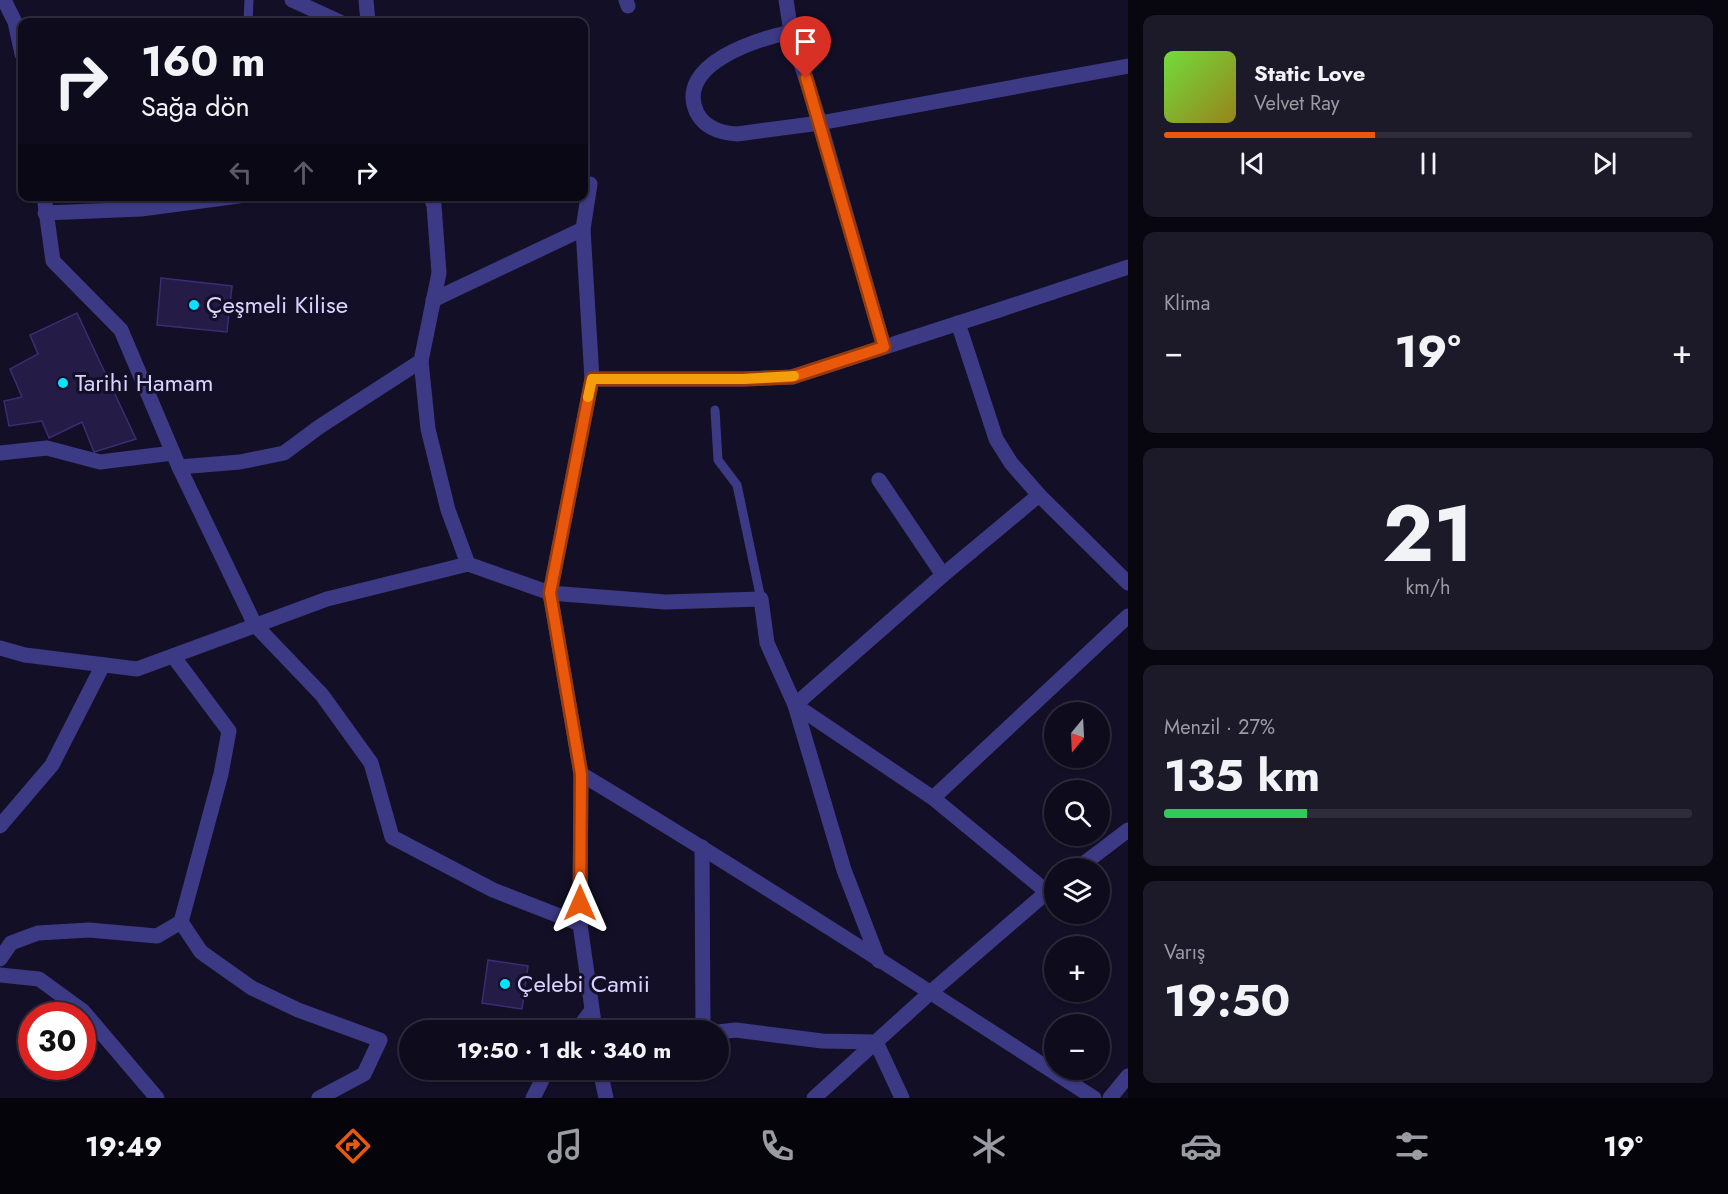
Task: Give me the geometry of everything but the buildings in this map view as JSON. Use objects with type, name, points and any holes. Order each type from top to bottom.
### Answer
[{"type":"street","points":[[4,0],[15,22],[18,36]]},
{"type":"street","points":[[292,0],[331,18]]},
{"type":"street","points":[[366,0],[368,18]]},
{"type":"street","points":[[786,0],[792,32],[884,347]]},
{"type":"street","points":[[792,32],[740,47],[725,55],[705,71],[695,86],[694,94],[696,111],[707,124],[726,134],[736,134],[820,123],[1128,66]]},
{"type":"street","points":[[588,197],[590,184]]},
{"type":"street","points":[[44,201],[53,261],[121,330],[176,460],[255,626],[322,695],[371,763],[393,837],[493,890],[580,924]]},
{"type":"street","points":[[45,213],[141,209],[201,201]]},
{"type":"street","points":[[432,201],[439,273],[422,361],[428,429],[448,510],[468,564]]},
{"type":"street","points":[[587,201],[583,229],[592,379],[550,593],[581,774],[580,924],[594,1020]]},
{"type":"street","points":[[434,300],[583,229]]},
{"type":"street","points":[[592,379],[792,377],[1128,267]]},
{"type":"street","points":[[958,323],[996,439],[1011,463],[1039,495],[1128,583]]},
{"type":"street","points":[[0,453],[47,448],[100,462],[176,460],[240,462],[284,453],[422,361]]},
{"type":"street","points":[[879,480],[943,575]]},
{"type":"street","points":[[795,705],[943,575],[1039,495]]},
{"type":"street","points":[[0,648],[25,655],[137,669],[327,599],[468,564],[550,593],[665,602],[761,599],[767,643],[795,705],[844,870],[879,961]]},
{"type":"street","points":[[933,798],[1128,616]]},
{"type":"street","points":[[0,958],[11,943],[38,933],[89,930],[157,936],[181,922],[221,774],[229,731],[173,656]]},
{"type":"street","points":[[0,826],[52,765],[103,664]]},
{"type":"street","points":[[795,705],[933,798],[1044,884]]},
{"type":"street","points":[[581,774],[702,847],[1094,1098]]},
{"type":"street","points":[[1093,858],[1124,839]]},
{"type":"street","points":[[702,847],[703,1020]]},
{"type":"street","points":[[814,1098],[931,992],[1044,895]]},
{"type":"street","points":[[181,922],[201,952],[252,988],[298,1010],[380,1040],[364,1074],[318,1098]]},
{"type":"street","points":[[0,975],[39,979],[83,1011],[157,1098]]},
{"type":"street","points":[[584,1020],[592,1010]]},
{"type":"street","points":[[729,1031],[822,1041],[876,1042]]},
{"type":"street","points":[[876,1042],[902,1098]]},
{"type":"street","points":[[1110,1098],[1128,1076]]},
{"type":"street","points":[[533,1098],[542,1080]]},
{"type":"street","points":[[602,1080],[606,1098]]},
{"type":"lane","points":[[248,18],[249,0]]},
{"type":"lane","points":[[715,410],[718,460],[737,485],[761,599]]},
{"type":"slow traffic","points":[[588,397],[592,379],[743,379],[794,376]]},
{"type":"place","name":"Çeşmeli Kilise","points":[[194,305]]},
{"type":"place","name":"Tarihi Hamam","points":[[63,383]]},
{"type":"place","name":"Çelebi Camii","points":[[505,984]]},
{"type":"route","points":[[580,903],[581,774],[550,593],[592,379],[792,377],[884,347],[806,78]]}]
